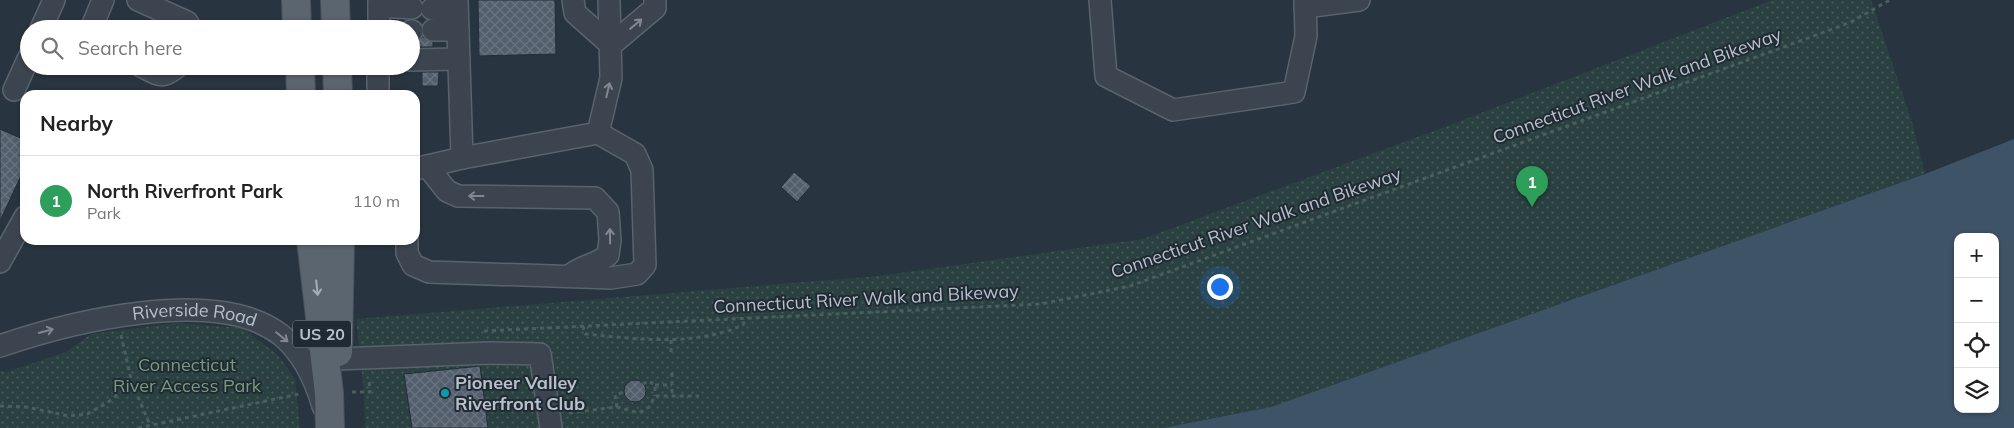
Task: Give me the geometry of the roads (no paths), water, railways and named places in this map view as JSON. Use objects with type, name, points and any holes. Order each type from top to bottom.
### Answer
[{"type":"main road","points":[[296,0],[297,20]]},
{"type":"main road","points":[[335,0],[336,20]]},
{"type":"main road","points":[[300,75],[301,90]]},
{"type":"main road","points":[[337,75],[338,90]]},
{"type":"main road","name":"US 20","points":[[312,245],[330,428]]},
{"type":"main road","name":"US 20","points":[[330,428],[338,359],[340,245]]},
{"type":"street","points":[[45,20],[54,0]]},
{"type":"street","points":[[138,0],[183,20]]},
{"type":"street","points":[[573,0],[575,13],[611,45]]},
{"type":"street","points":[[598,133],[611,78],[609,0]]},
{"type":"street","points":[[611,45],[655,8],[655,0]]},
{"type":"street","points":[[1100,0],[1106,76],[1173,110],[1294,92],[1306,36],[1305,4],[1359,0]]},
{"type":"street","points":[[95,20],[102,1]]},
{"type":"street","points":[[379,20],[379,3],[416,20]]},
{"type":"street","points":[[420,22],[457,14],[462,158]]},
{"type":"street","points":[[420,60],[459,59]]},
{"type":"street","points":[[15,91],[22,75]]},
{"type":"street","points":[[378,75],[378,90]]},
{"type":"street","points":[[407,245],[408,253],[413,265],[429,272],[611,278],[637,274],[644,265],[642,170],[634,154],[598,133],[462,158],[421,168]]},
{"type":"street","points":[[421,168],[447,191],[458,196],[595,198],[602,203],[608,212],[610,240],[608,256],[598,264],[580,268],[568,277]]},
{"type":"street","points":[[0,262],[20,226]]},
{"type":"street","name":"Riverside Road","points":[[0,346],[61,327],[118,315],[177,311],[236,315],[271,328],[288,341],[299,354],[317,386],[330,428]]},
{"type":"street","points":[[338,359],[490,353],[540,354],[551,428]]},
{"type":"water","points":[[2014,139],[2014,428],[1163,428],[1271,407],[1925,174]]},
{"type":"place","name":"North Riverfront Park","points":[[1532,207]]},
{"type":"place","name":"Pioneer Valley Riverfront Club","points":[[445,393]]},
{"type":"park label","name":"Connecticut River Access Park","points":[[187,375]]}]
